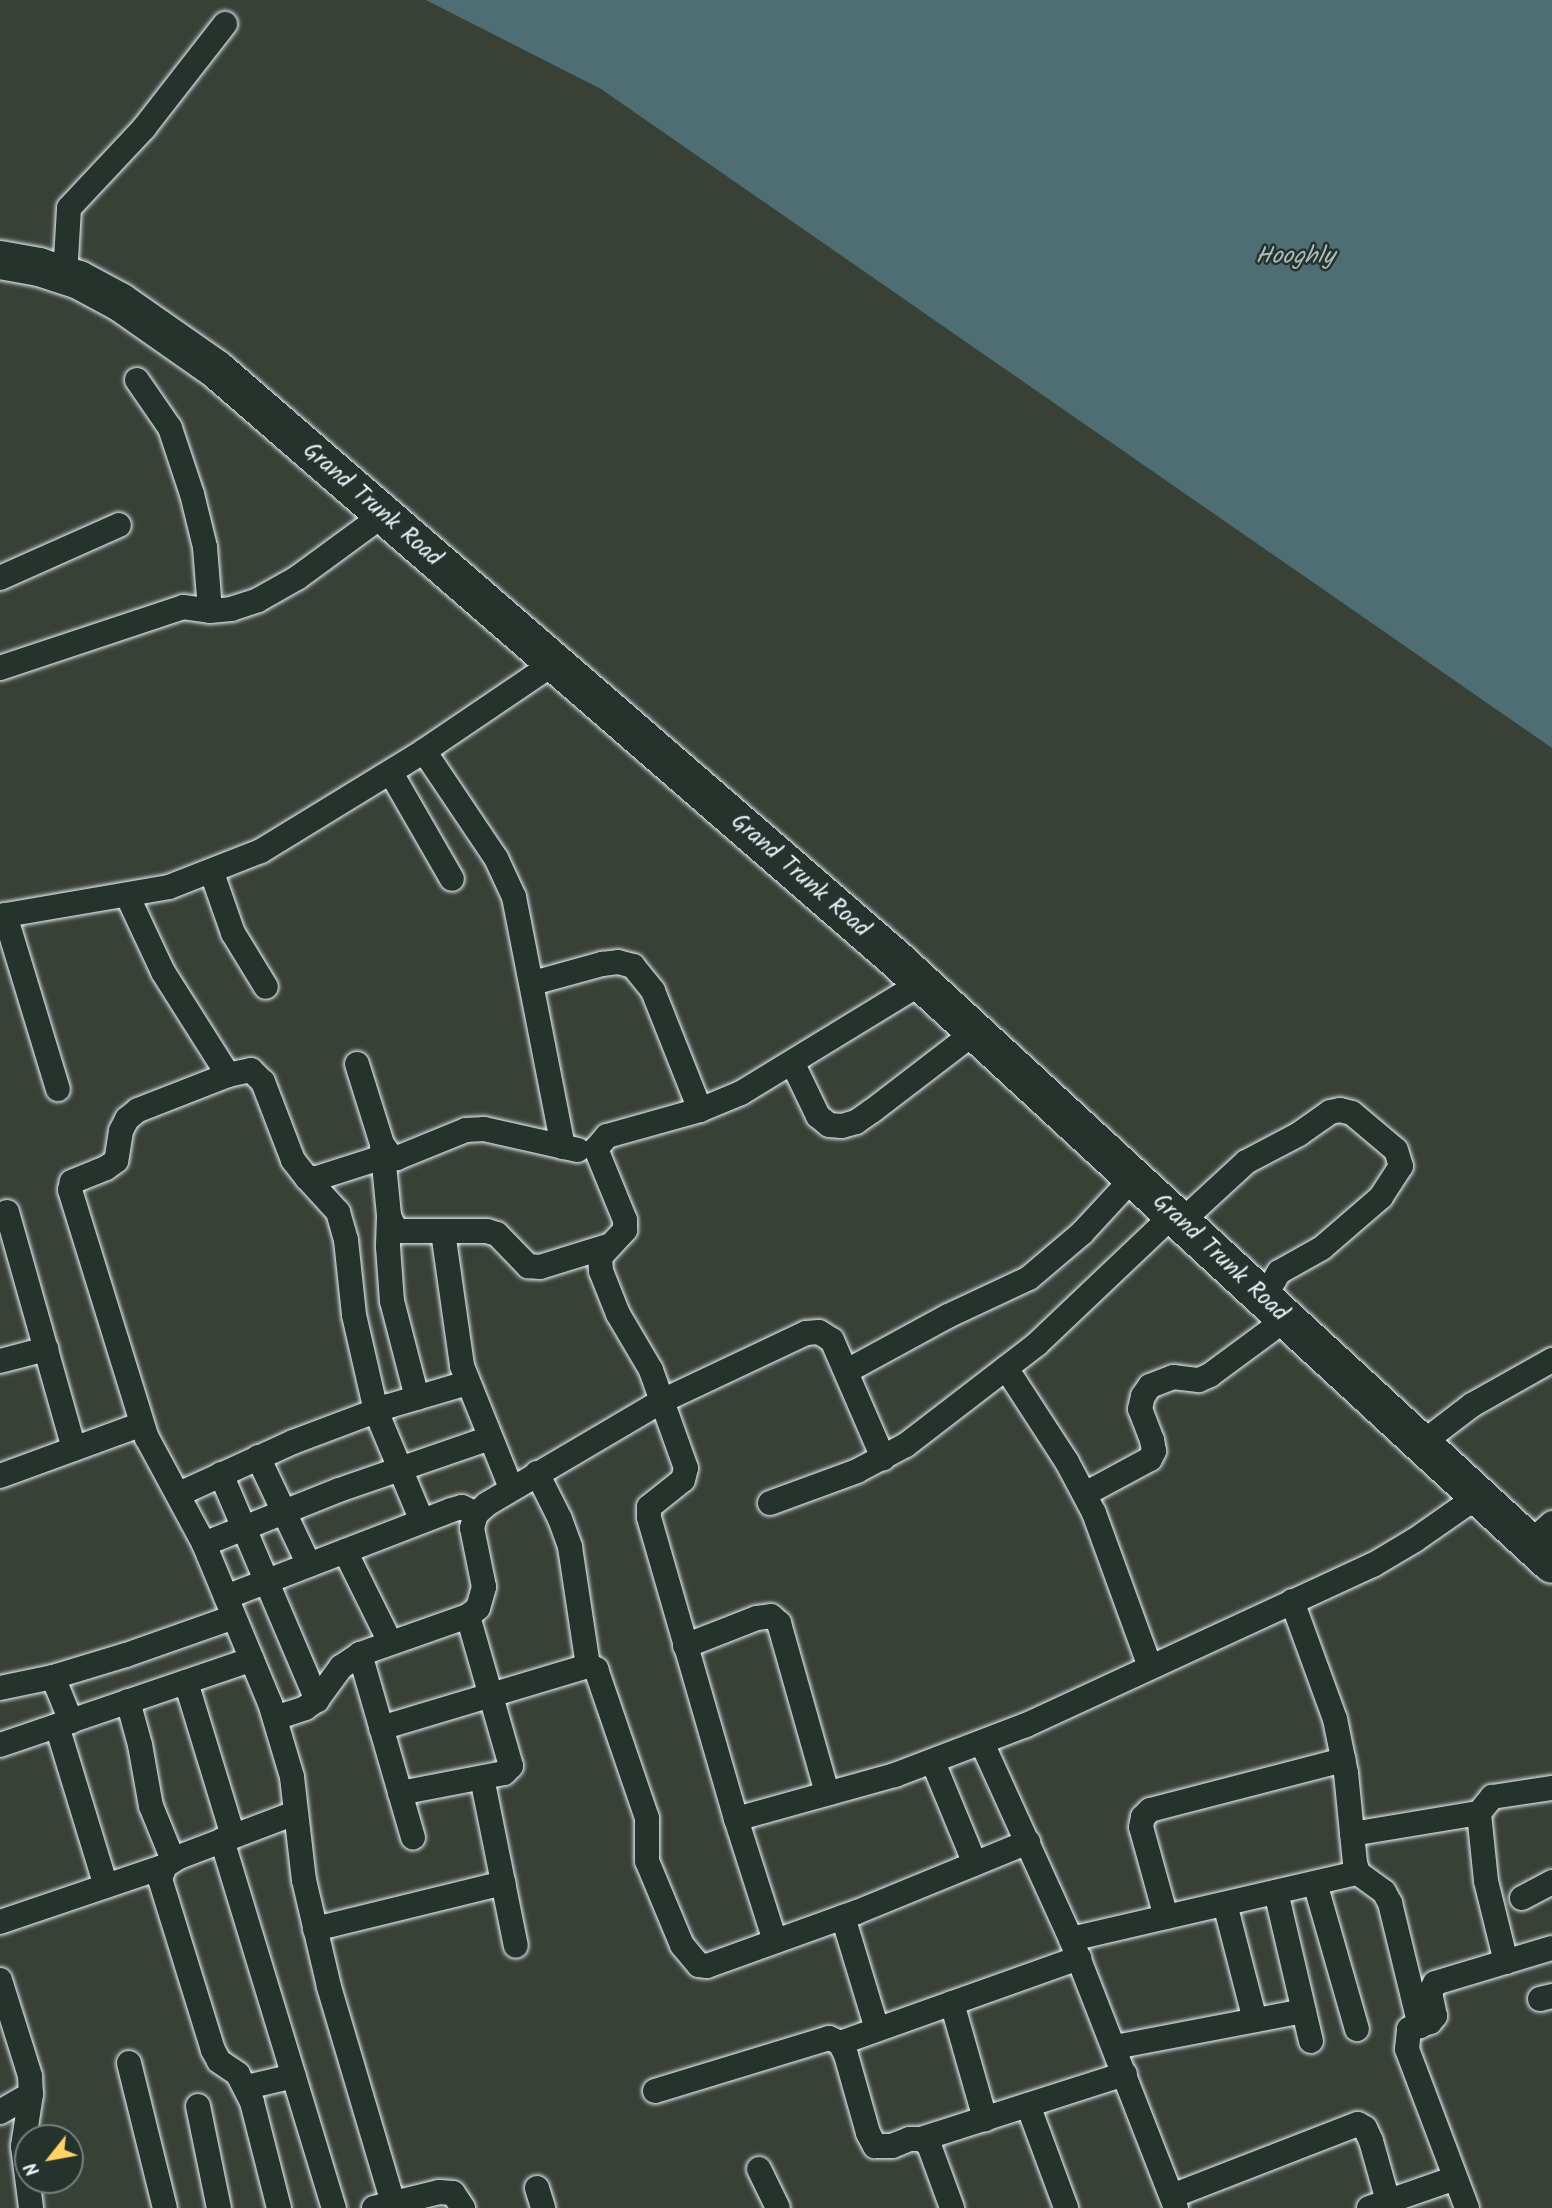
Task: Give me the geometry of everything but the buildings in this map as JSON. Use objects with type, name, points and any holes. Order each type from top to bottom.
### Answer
[{"type":"main road","name":"Grand Trunk Road","points":[[0,260],[65,275],[120,302],[217,370],[921,983],[1478,1496],[1545,1543]]},
{"type":"street","points":[[65,275],[69,208],[144,128],[225,24]]},
{"type":"street","points":[[137,380],[170,428],[184,468],[205,547],[210,611]]},
{"type":"street","points":[[0,668],[183,607],[210,611],[231,610],[280,588],[383,515]]},
{"type":"street","points":[[0,578],[118,525]]},
{"type":"street","points":[[58,1089],[2,915],[169,887],[212,873],[306,826],[391,773],[554,663]]},
{"type":"street","points":[[424,751],[506,876],[521,924],[563,1147]]},
{"type":"street","points":[[391,773],[452,879]]},
{"type":"street","points":[[212,873],[233,933],[266,987]]},
{"type":"street","points":[[127,895],[163,972],[228,1075]]},
{"type":"street","points":[[533,983],[602,964],[618,962],[633,966],[653,990],[700,1110]]},
{"type":"street","points":[[596,1149],[607,1136],[700,1110],[741,1093],[793,1064],[921,983]]},
{"type":"street","points":[[793,1064],[818,1116],[830,1125],[842,1126],[872,1111],[975,1032]]},
{"type":"street","points":[[357,1064],[383,1151],[393,1301],[417,1398]]},
{"type":"street","points":[[422,1521],[376,1411],[354,1315],[343,1226],[331,1202],[293,1160],[258,1073],[251,1070],[228,1075],[138,1110],[127,1119],[121,1131],[116,1161],[72,1182],[72,1201],[142,1424],[204,1544],[275,1718],[292,1777],[299,1850],[316,1929],[354,2074],[383,2205],[439,2192],[453,2193],[463,2208]]},
{"type":"street","points":[[770,1503],[858,1471],[906,1445],[1064,1320],[1177,1219],[1246,1163],[1299,1134],[1330,1112],[1340,1110],[1352,1114],[1396,1150],[1401,1166],[1381,1197],[1322,1248],[1279,1272],[1275,1309],[1210,1375],[1199,1380],[1173,1377],[1150,1386],[1143,1396],[1140,1409],[1152,1440],[1154,1451],[1150,1459],[1085,1494]]},
{"type":"street","points":[[383,1151],[397,1158],[466,1130],[484,1129],[563,1147],[596,1149]]},
{"type":"street","points":[[596,1149],[625,1220],[625,1230],[600,1257],[607,1292],[651,1370],[685,1468],[683,1480],[649,1507],[649,1517],[736,1819],[775,1941]]},
{"type":"street","points":[[307,1178],[317,1178],[383,1151]]},
{"type":"street","points":[[847,1371],[948,1316],[1029,1278],[1073,1241],[1133,1178]]},
{"type":"street","points":[[7,1212],[74,1450]]},
{"type":"street","points":[[389,1216],[394,1227],[401,1231],[487,1231],[497,1234],[528,1266],[540,1267],[608,1246]]},
{"type":"street","points":[[443,1232],[457,1342],[467,1383],[511,1489]]},
{"type":"street","points":[[275,1718],[306,1708],[317,1700],[341,1667],[359,1654],[468,1616],[483,1598],[484,1587],[472,1528],[476,1514],[511,1489],[662,1401],[806,1333],[819,1332],[832,1340],[883,1458]]},
{"type":"street","points":[[0,1361],[46,1349]]},
{"type":"street","points":[[1421,1444],[1472,1405],[1552,1360]]},
{"type":"street","points":[[1006,1368],[1085,1494],[1105,1538],[1150,1667]]},
{"type":"street","points":[[179,1494],[258,1457],[376,1411],[467,1383]]},
{"type":"street","points":[[0,1476],[142,1424]]},
{"type":"street","points":[[204,1544],[284,1510],[490,1438]]},
{"type":"street","points":[[258,1457],[309,1565]]},
{"type":"street","points":[[221,1474],[317,1700]]},
{"type":"street","points":[[537,1474],[560,1519],[570,1546],[588,1666]]},
{"type":"street","points":[[736,1819],[933,1762],[982,1743],[1394,1553],[1478,1496]]},
{"type":"street","points":[[0,1688],[53,1677],[230,1607],[267,1581],[422,1521],[462,1507],[476,1514]]},
{"type":"street","points":[[345,1551],[390,1642]]},
{"type":"street","points":[[1292,1601],[1335,1719],[1344,1760],[1359,1873],[1384,1892],[1390,1903],[1420,2026]]},
{"type":"street","points":[[400,1794],[504,1773],[511,1766],[468,1616]]},
{"type":"street","points":[[685,1646],[757,1618],[771,1616],[779,1623],[827,1793]]},
{"type":"street","points":[[359,1654],[413,1838]]},
{"type":"street","points":[[0,1745],[252,1659]]},
{"type":"street","points":[[381,1728],[588,1666],[596,1669],[602,1680],[647,1818],[647,1860],[682,1945],[699,1965],[707,1966],[843,1917],[1028,1842]]},
{"type":"street","points":[[53,1677],[106,1886]]},
{"type":"street","points":[[186,1682],[294,2076],[334,2208]]},
{"type":"street","points":[[128,1702],[140,1745],[151,1806],[169,1863],[160,1879],[165,1901],[213,2050],[219,2061],[237,2074],[247,2087],[279,2208]]},
{"type":"street","points":[[982,1743],[1075,1949],[1174,2202],[1358,2124],[1365,2128],[1371,2141],[1379,2205],[1418,2200],[1455,2178]]},
{"type":"street","points":[[1166,1917],[1141,1827],[1143,1817],[1150,1810],[1344,1760]]},
{"type":"street","points":[[933,1762],[975,1864]]},
{"type":"street","points":[[482,1778],[516,1946]]},
{"type":"street","points":[[1352,1834],[1479,1813],[1492,1797],[1552,1788]]},
{"type":"street","points":[[0,1922],[169,1863],[295,1813]]},
{"type":"street","points":[[1479,1813],[1486,1881],[1506,1962]]},
{"type":"street","points":[[655,2091],[813,2042],[829,2038],[840,2043],[952,2003],[1075,1949],[1166,1917],[1359,1873]]},
{"type":"street","points":[[1522,1898],[1552,1882]]},
{"type":"street","points":[[316,1929],[503,1883]]},
{"type":"street","points":[[1315,1883],[1357,2029]]},
{"type":"street","points":[[1276,1892],[1311,2041]]},
{"type":"street","points":[[1224,1904],[1255,2020]]},
{"type":"street","points":[[843,1917],[877,2029]]},
{"type":"street","points":[[1467,2208],[1407,2049],[1409,2029],[1430,2022],[1435,2016],[1430,1993],[1435,1983],[1552,1948]]},
{"type":"street","points":[[0,1980],[30,2076],[31,2094],[23,2146],[31,2208]]},
{"type":"street","points":[[952,2003],[985,2119]]},
{"type":"street","points":[[1115,2047],[1304,2011]]},
{"type":"street","points":[[840,2043],[868,2133],[875,2146],[883,2148],[909,2139],[921,2139],[1125,2074]]},
{"type":"street","points":[[129,2063],[165,2208]]},
{"type":"street","points":[[247,2087],[294,2076]]},
{"type":"street","points":[[0,2112],[31,2094]]},
{"type":"street","points":[[1028,2105],[1066,2208]]},
{"type":"street","points":[[198,2106],[219,2208]]},
{"type":"street","points":[[921,2139],[929,2145],[934,2156],[952,2208]]},
{"type":"street","points":[[759,2169],[778,2208]]},
{"type":"water","name":"Hooghly","points":[[426,0],[1552,0],[1552,748],[601,89]]}]
